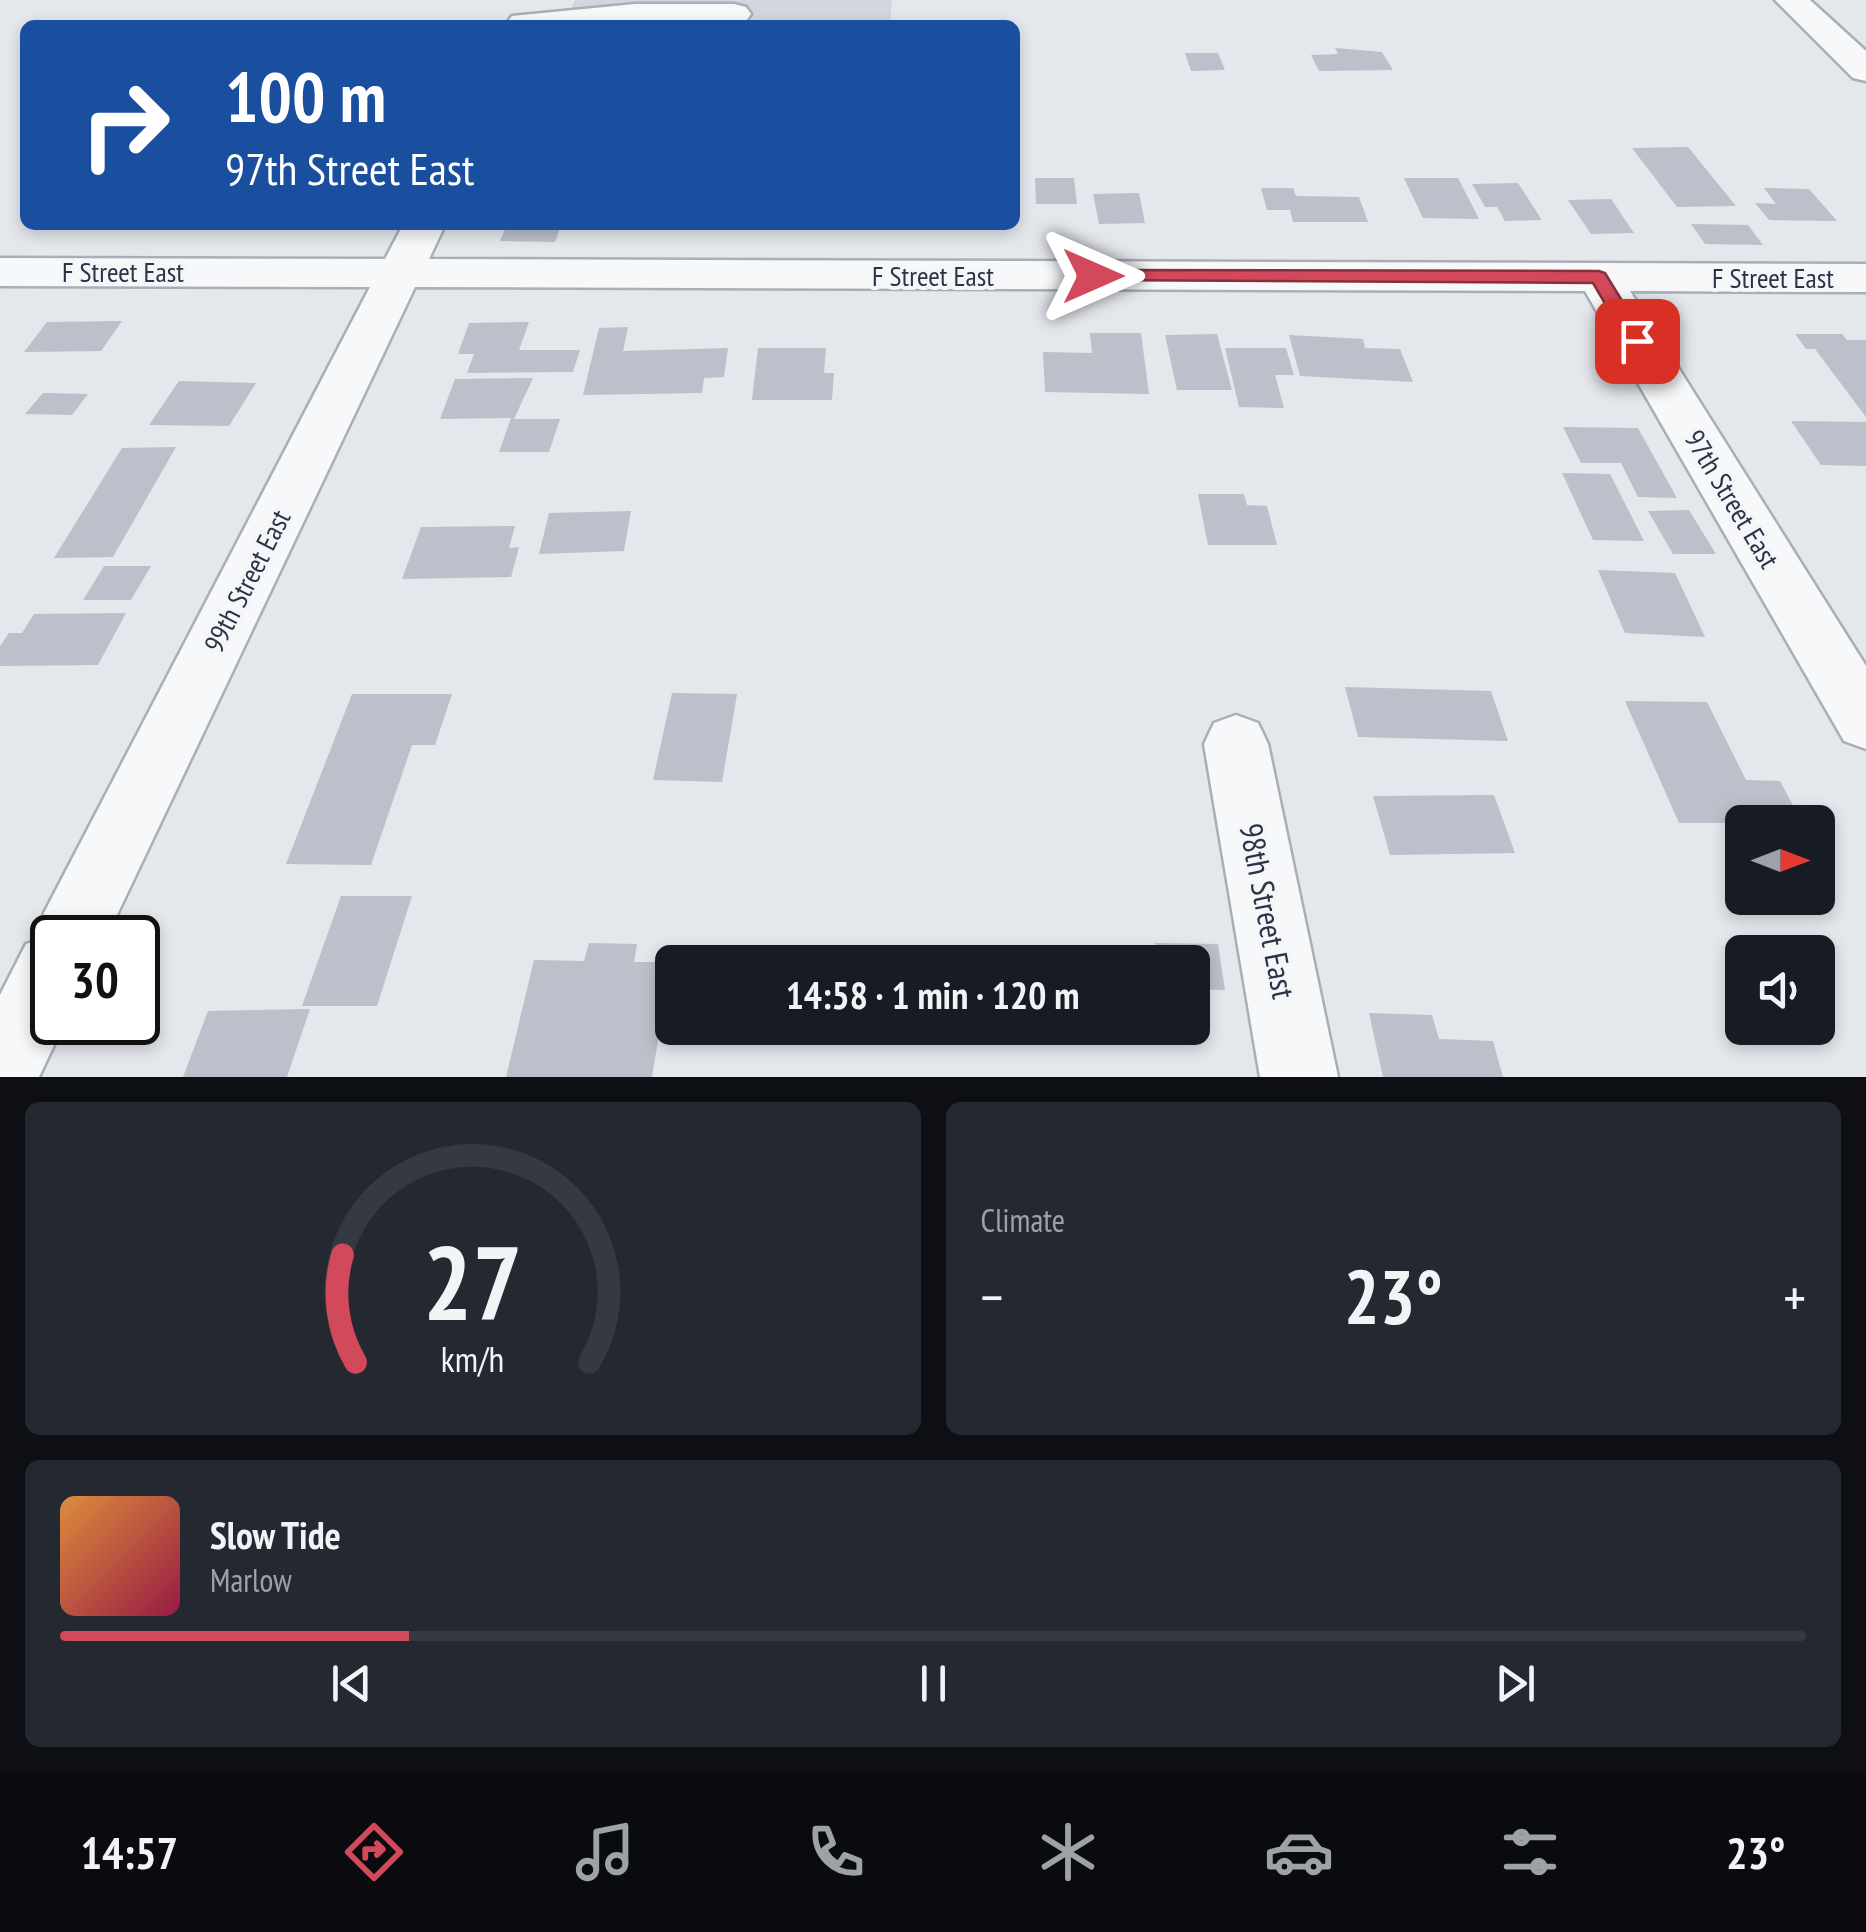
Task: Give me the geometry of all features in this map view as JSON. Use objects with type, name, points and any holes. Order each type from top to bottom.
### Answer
[{"type":"street","points":[[1803,11],[1866,22]]},
{"type":"street","points":[[1803,11],[1866,70]]},
{"type":"street","points":[[589,20],[634,14],[734,14]]},
{"type":"street","name":"F Street East","points":[[0,272],[412,249],[726,277],[1866,278]]},
{"type":"street","name":"99th Street East","points":[[80,915],[412,249]]},
{"type":"street","name":"97th Street East","points":[[1599,277],[1866,720]]},
{"type":"street","name":"98th Street East","points":[[1236,744],[1298,1077]]},
{"type":"street","points":[[0,1075],[30,1014]]},
{"type":"shaded area","points":[[575,0],[892,0],[890,20],[566,20]]},
{"type":"building","points":[[1335,48],[1382,52],[1393,70],[1319,71],[1311,55],[1338,54]]},
{"type":"building","points":[[1185,53],[1218,53],[1225,70],[1191,71]]},
{"type":"building","points":[[1688,147],[1736,206],[1677,207],[1632,148]]},
{"type":"building","points":[[1035,178],[1074,178],[1077,204],[1036,204]]},
{"type":"building","points":[[1404,178],[1458,178],[1479,219],[1423,218]]},
{"type":"building","points":[[1518,183],[1542,220],[1505,221],[1497,207],[1485,207],[1472,184]]},
{"type":"building","points":[[1261,188],[1293,188],[1296,196],[1359,197],[1368,222],[1293,222],[1290,210],[1267,210]]},
{"type":"building","points":[[1764,188],[1809,189],[1837,221],[1769,220],[1755,203],[1776,204]]},
{"type":"building","points":[[1139,193],[1145,223],[1099,224],[1093,194]]},
{"type":"building","points":[[1611,199],[1634,233],[1591,234],[1568,200]]},
{"type":"building","points":[[1691,224],[1748,225],[1763,245],[1705,244]]},
{"type":"building","points":[[505,230],[559,230],[555,242],[500,241]]},
{"type":"building","points":[[122,321],[101,351],[24,352],[47,322]]},
{"type":"building","points":[[529,322],[519,350],[580,350],[573,372],[467,373],[474,354],[458,354],[469,323]]},
{"type":"building","points":[[628,327],[623,351],[728,348],[724,377],[704,378],[702,393],[583,395],[599,328]]},
{"type":"building","points":[[1090,333],[1141,333],[1149,394],[1045,392],[1043,352],[1092,353]]},
{"type":"building","points":[[1217,334],[1232,390],[1177,390],[1165,335]]},
{"type":"building","points":[[1795,334],[1842,334],[1847,340],[1866,340],[1866,417],[1815,349],[1806,349]]},
{"type":"building","points":[[1289,335],[1363,339],[1365,348],[1400,349],[1413,382],[1300,376]]},
{"type":"building","points":[[758,348],[826,348],[824,373],[834,373],[832,400],[752,400]]},
{"type":"building","points":[[1225,348],[1286,348],[1294,375],[1275,375],[1284,408],[1239,407]]},
{"type":"building","points":[[533,378],[514,419],[560,419],[549,452],[499,452],[511,418],[440,419],[455,379]]},
{"type":"building","points":[[179,381],[256,383],[229,426],[149,425]]},
{"type":"building","points":[[43,393],[88,394],[72,415],[25,414]]},
{"type":"building","points":[[1791,421],[1866,422],[1866,466],[1821,465]]},
{"type":"building","points":[[1563,427],[1638,428],[1677,498],[1638,497],[1621,463],[1581,463]]},
{"type":"building","points":[[176,447],[113,557],[54,558],[122,448]]},
{"type":"building","points":[[1562,473],[1610,474],[1644,541],[1593,540]]},
{"type":"building","points":[[1198,494],[1244,494],[1247,505],[1267,506],[1277,545],[1208,545]]},
{"type":"building","points":[[1689,510],[1716,554],[1673,554],[1648,511]]},
{"type":"building","points":[[631,511],[624,551],[539,554],[549,513]]},
{"type":"building","points":[[515,526],[509,548],[519,547],[511,577],[402,579],[421,527]]},
{"type":"building","points":[[104,566],[151,566],[131,600],[83,600]]},
{"type":"building","points":[[1598,570],[1675,573],[1705,637],[1625,633]]},
{"type":"building","points":[[126,613],[98,665],[0,666],[0,646],[9,633],[22,633],[34,614]]},
{"type":"building","points":[[1345,687],[1491,691],[1508,741],[1358,737]]},
{"type":"building","points":[[672,693],[737,694],[722,782],[653,780]]},
{"type":"building","points":[[352,694],[452,694],[435,745],[412,745],[371,865],[286,864]]},
{"type":"building","points":[[1625,701],[1707,702],[1746,780],[1780,781],[1793,805],[1725,805],[1725,823],[1679,823]]},
{"type":"building","points":[[1494,795],[1515,853],[1390,855],[1373,796]]},
{"type":"building","points":[[341,896],[412,896],[377,1006],[302,1006]]},
{"type":"building","points":[[589,943],[637,944],[634,962],[655,962],[657,1045],[652,1077],[506,1077],[534,960],[584,961]]},
{"type":"building","points":[[1218,944],[1225,990],[1210,990],[1210,945],[1155,945]]},
{"type":"building","points":[[310,1009],[287,1077],[183,1077],[208,1011]]},
{"type":"building","points":[[1369,1013],[1432,1015],[1439,1039],[1493,1041],[1503,1077],[1383,1077]]},
{"type":"route","points":[[1093,276],[1599,277],[1637,341]]}]
